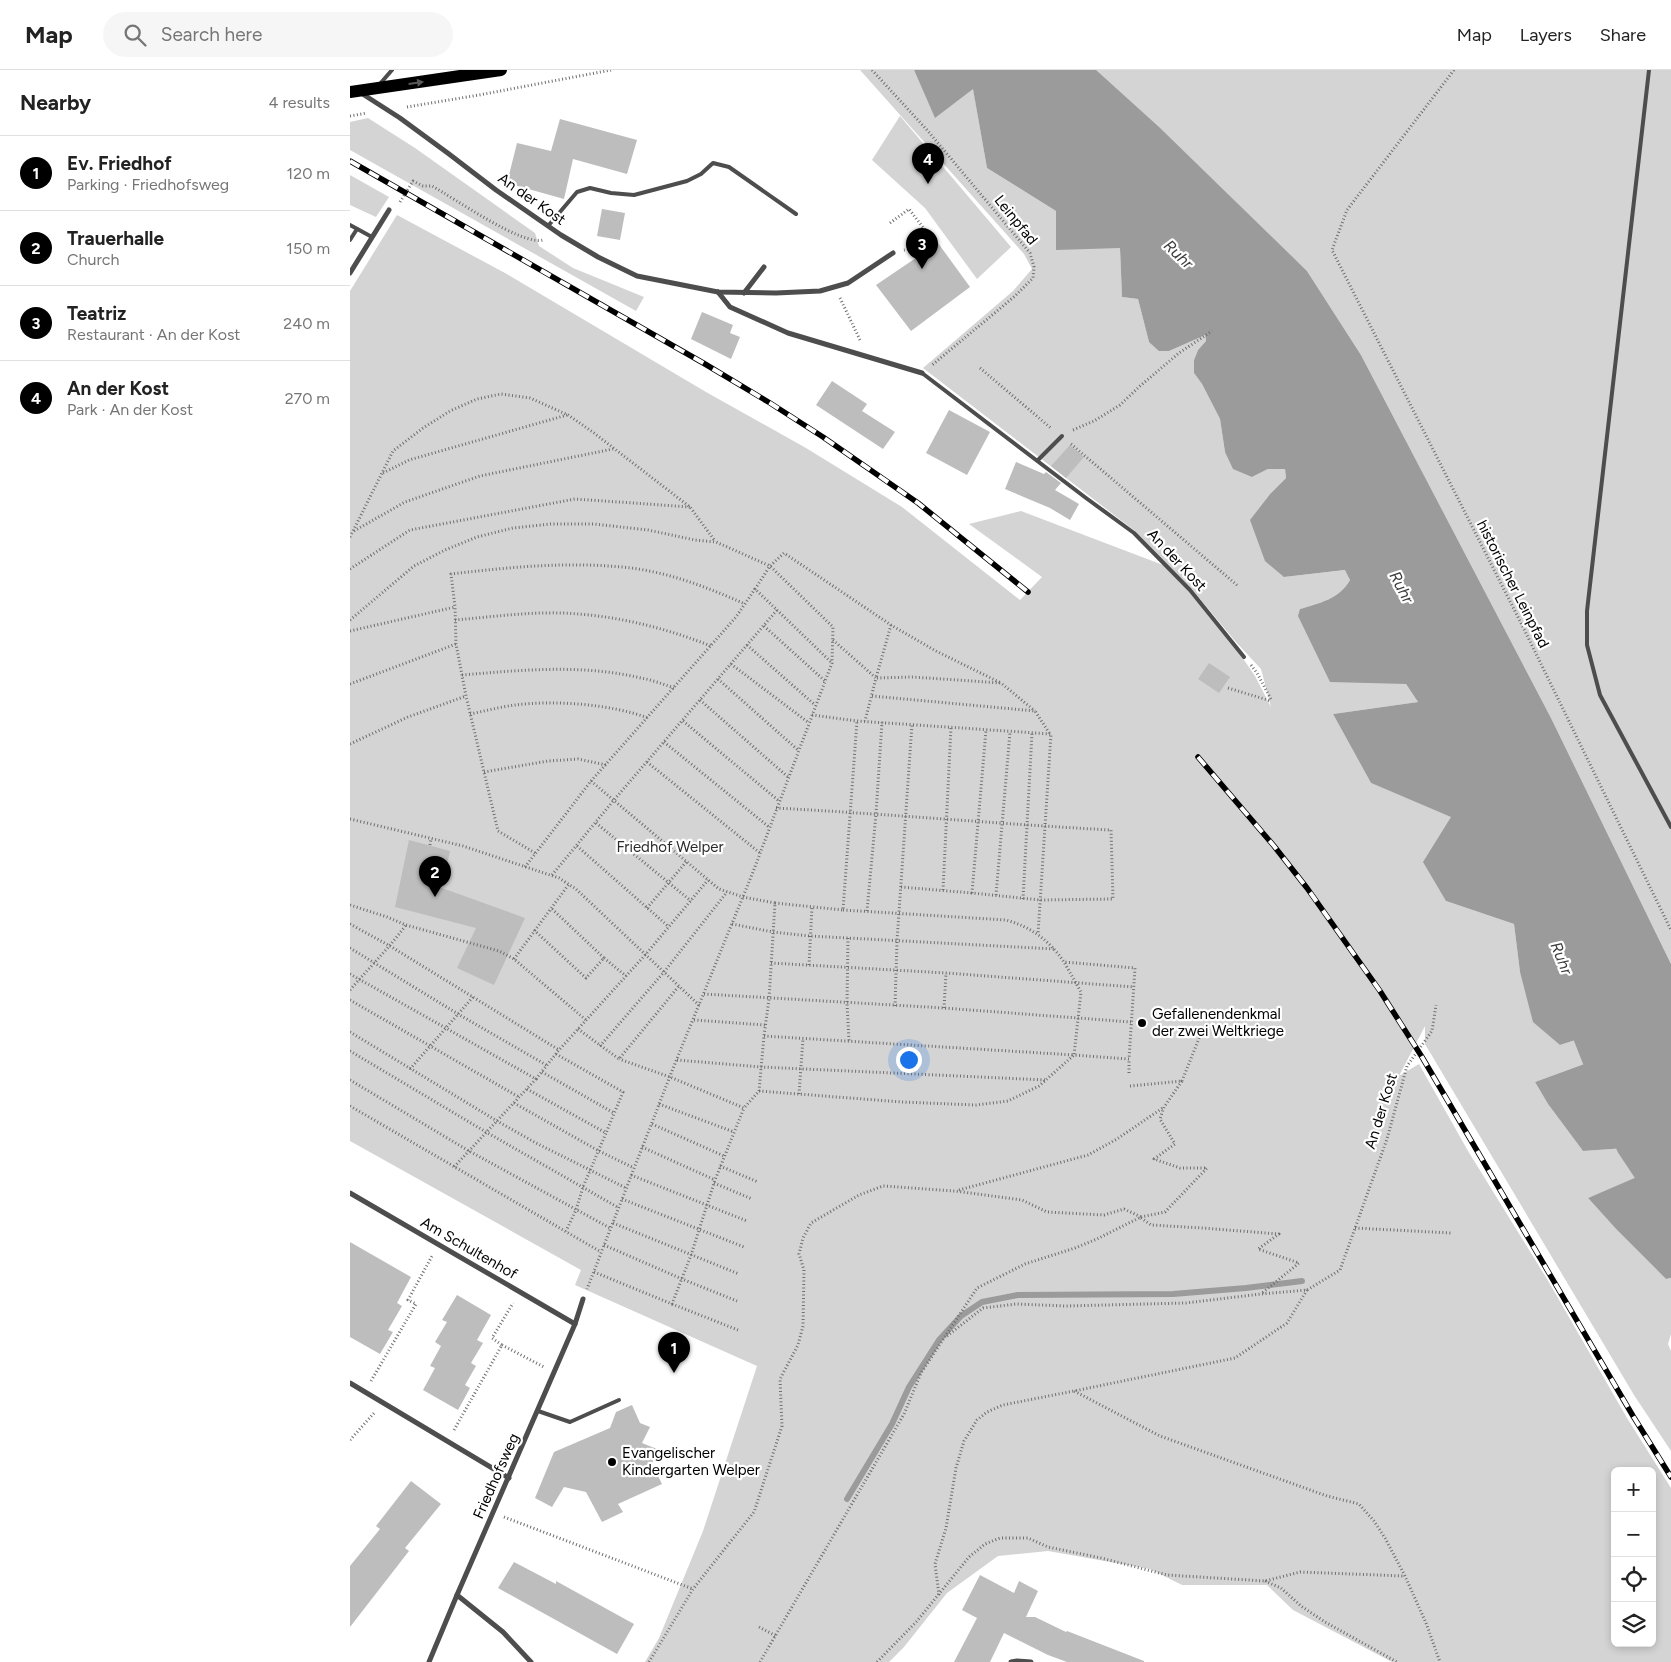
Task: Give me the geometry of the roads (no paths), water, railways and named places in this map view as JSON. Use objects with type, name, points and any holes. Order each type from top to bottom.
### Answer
[{"type":"main road","points":[[350,92],[501,70]]},
{"type":"street","name":"An der Kost","points":[[350,86],[400,118],[496,190],[561,235],[598,258],[637,276],[718,292],[820,291],[848,283],[892,253]]},
{"type":"street","points":[[350,273],[389,210]]},
{"type":"street","points":[[744,293],[764,267]]},
{"type":"street","name":"An der Kost","points":[[718,292],[730,307],[788,333],[922,373]]},
{"type":"street","name":"Am Schultenhof","points":[[350,1193],[575,1324]]},
{"type":"street","name":"Friedhofsweg","points":[[429,1662],[575,1324],[583,1299]]},
{"type":"street","points":[[350,1383],[509,1478]]},
{"type":"street","points":[[457,1595],[503,1632],[532,1662]]},
{"type":"street","points":[[1011,1662],[1031,1662]]},
{"type":"lane","points":[[368,98],[392,70]]},
{"type":"lane","points":[[1649,70],[1587,611],[1587,645],[1600,695],[1671,827]]},
{"type":"lane","points":[[548,226],[576,192],[590,188],[634,196],[687,180],[701,174],[713,163],[729,167],[796,214]]},
{"type":"lane","points":[[350,225],[372,238]]},
{"type":"lane","points":[[350,240],[357,229]]},
{"type":"lane","name":"An der Kost","points":[[922,373],[1134,533],[1190,590],[1244,657]]},
{"type":"lane","points":[[1038,460],[1062,436]]},
{"type":"lane","points":[[538,1410],[570,1422],[619,1400]]},
{"type":"water","points":[[914,70],[1096,70],[1159,127],[1307,271],[1361,355],[1551,718],[1671,964],[1671,1278],[1666,1279],[1588,1198],[1653,1170],[1641,1147],[1583,1151],[1548,1104],[1535,1082],[1606,1056],[1600,1032],[1560,1045],[1533,1022],[1520,972],[1514,924],[1446,901],[1423,862],[1451,817],[1371,783],[1333,714],[1418,702],[1406,684],[1330,682],[1298,616],[1300,609],[1335,596],[1350,580],[1345,570],[1284,577],[1265,561],[1250,520],[1271,493],[1286,478],[1285,469],[1268,469],[1252,477],[1233,469],[1225,452],[1220,419],[1202,384],[1194,373],[1194,360],[1198,350],[1206,341],[1205,335],[1169,351],[1159,351],[1149,342],[1138,299],[1122,297],[1120,248],[1056,250],[1056,211],[987,168],[973,89],[935,118]]},
{"type":"waterway","name":"Ruhr","points":[[1573,985],[1635,1143],[1671,1197]]},
{"type":"waterway","points":[[847,1499],[892,1424],[909,1387],[939,1340],[961,1316],[982,1302],[1018,1295],[1173,1294],[1302,1281]]},
{"type":"railway","points":[[350,161],[770,403],[823,437],[918,503],[1028,592]]},
{"type":"railway","points":[[1198,757],[1307,888],[1380,991],[1422,1057],[1633,1416],[1671,1477]]},
{"type":"place","name":"An der Kost","points":[[928,184]]},
{"type":"place","name":"Teatriz","points":[[922,269]]},
{"type":"place","name":"Trauerhalle","points":[[435,897]]},
{"type":"place","name":"Gefallenendenkmal der zwei Weltkriege","points":[[1142,1023]]},
{"type":"place","name":"Ev. Friedhof","points":[[674,1373]]},
{"type":"place","name":"Evangelischer Kindergarten Welper","points":[[612,1462]]},
{"type":"park label","name":"Friedhof Welper","points":[[670,847]]}]
